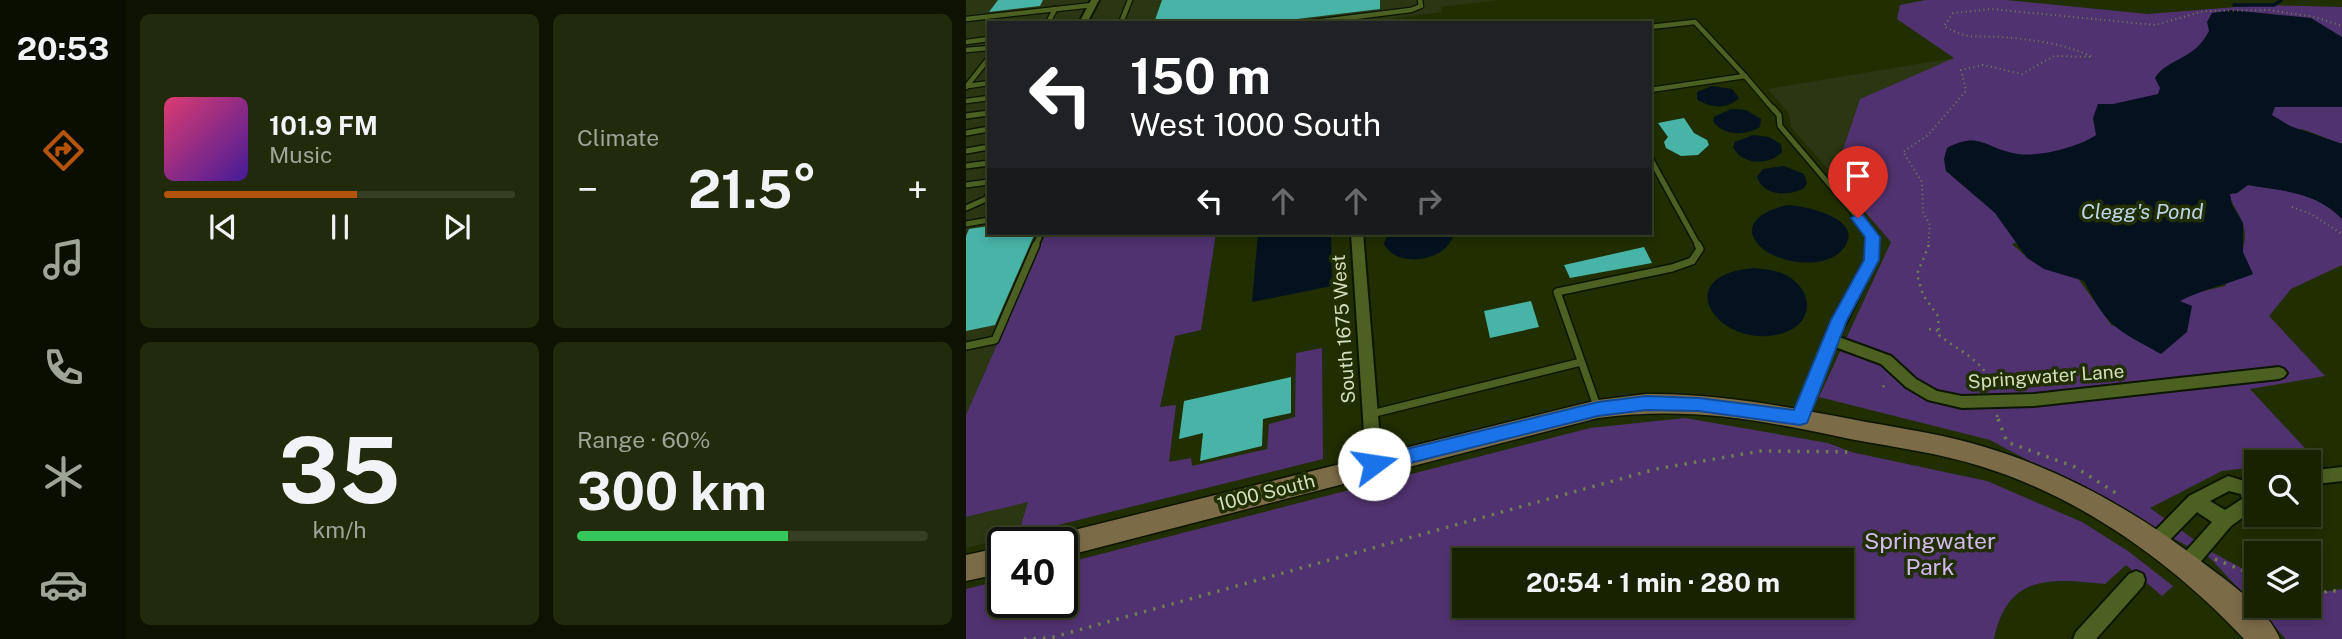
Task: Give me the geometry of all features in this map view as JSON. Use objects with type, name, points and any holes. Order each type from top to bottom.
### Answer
[{"type":"street","points":[[1084,21],[1094,3]]},
{"type":"street","points":[[1800,418],[1831,340],[1871,260],[1872,237],[1858,218]]},
{"type":"street","name":"South 1675 West","points":[[1357,235],[1374,464]]},
{"type":"street","name":"Springwater Lane","points":[[1831,340],[1886,360],[1911,383],[1933,396],[1962,402],[2034,400],[2279,373]]},
{"type":"street","name":"1000 South","points":[[1078,541],[1598,409],[1646,403],[1699,405],[1800,418],[1986,458],[2069,492],[2155,543],[2250,622],[2265,639]]},
{"type":"street","points":[[2321,476],[2342,474]]},
{"type":"street","points":[[2155,543],[2195,501],[2228,483],[2244,486]]},
{"type":"street","points":[[2195,501],[2225,520]]},
{"type":"street","points":[[2185,566],[2225,520],[2244,507]]},
{"type":"street","points":[[966,568],[987,563]]},
{"type":"street","points":[[2083,639],[2136,580]]},
{"type":"lane","points":[[1122,21],[1130,0]]},
{"type":"lane","points":[[1322,21],[1411,10],[1421,6],[1420,0]]},
{"type":"lane","points":[[966,19],[1094,3]]},
{"type":"lane","points":[[1049,21],[1055,9]]},
{"type":"lane","points":[[1652,27],[1695,22],[1779,115],[1780,126],[1858,218]]},
{"type":"lane","points":[[966,42],[987,39]]},
{"type":"lane","points":[[966,50],[987,48]]},
{"type":"lane","points":[[966,87],[987,61]]},
{"type":"lane","points":[[979,71],[987,70]]},
{"type":"lane","points":[[1652,90],[1745,75]]},
{"type":"lane","points":[[966,87],[987,83]]},
{"type":"lane","points":[[966,101],[987,98]]},
{"type":"lane","points":[[966,116],[987,113]]},
{"type":"lane","points":[[966,133],[987,130]]},
{"type":"lane","points":[[966,150],[987,148]]},
{"type":"lane","points":[[1598,409],[1558,292],[1672,268],[1692,261],[1700,248],[1652,162]]},
{"type":"lane","points":[[966,166],[987,163]]},
{"type":"lane","points":[[966,185],[987,182]]},
{"type":"lane","points":[[966,208],[987,197]]},
{"type":"lane","points":[[966,224],[987,220]]},
{"type":"lane","points":[[966,346],[995,340],[1040,235]]},
{"type":"lane","points":[[1370,414],[1581,362]]},
{"type":"path","points":[[1992,390],[1990,376],[1985,369],[1951,347],[1939,331],[1938,316],[1923,295],[1917,274],[1930,243],[1930,225],[1923,212],[1922,182],[1903,152],[1928,135],[1965,91],[1961,70],[1983,65],[2022,74],[2054,56],[2092,57],[2078,50],[2003,37],[1954,34],[1944,26],[1953,13],[1991,9],[2155,25],[2204,11],[2246,9],[2294,12],[2342,26]]},
{"type":"path","points":[[2292,207],[2311,214],[2342,233]]},
{"type":"path","points":[[1929,329],[1939,331]]},
{"type":"path","points":[[1024,639],[1050,638],[1656,469],[1761,451],[1851,452]]},
{"type":"path","points":[[2321,595],[2329,590],[2342,592]]},
{"type":"shaded area","points":[[966,0],[1499,0],[1441,7],[1442,12],[1375,21],[987,21],[987,235],[1045,235],[966,415]]},
{"type":"shaded area","points":[[1954,58],[1860,99],[1834,176],[1791,127],[1789,114],[1768,89]]},
{"type":"shaded area","points":[[1028,502],[1020,527],[987,527],[987,543],[966,548],[966,517]]},
{"type":"green space","points":[[1925,0],[2007,0],[2148,14],[2262,5],[2342,7],[2342,144],[2302,129],[2012,244],[2042,266],[2077,277],[2112,326],[2195,293],[2225,286],[2245,241],[2243,224],[2229,194],[2237,193],[2248,185],[2299,194],[2322,203],[2342,219],[2342,265],[2291,289],[2269,316],[2325,376],[2250,389],[2307,450],[2244,450],[2244,468],[2222,471],[2150,508],[2210,551],[2244,569],[2244,594],[2210,558],[1990,440],[1819,397],[1891,242],[1834,176],[1860,99],[1954,58],[1897,19],[1900,5]]},
{"type":"green space","points":[[1045,235],[1216,235],[1201,330],[1175,336],[1160,407],[1176,405],[1169,462],[1191,458],[1192,466],[1267,449],[1269,424],[1295,417],[1296,353],[1322,348],[1323,459],[1050,527],[1020,527],[1028,502],[966,517],[966,415]]},
{"type":"green space","name":"Springwater Park","points":[[1685,418],[1828,443],[1851,452],[1987,481],[2082,522],[2128,551],[2173,586],[2162,596],[2126,565],[2105,584],[2067,581],[2034,585],[2021,591],[2009,602],[2000,618],[1994,639],[966,639],[966,589],[987,584],[987,618],[1078,618],[1078,560],[1590,428]]},
{"type":"green space","points":[[2342,589],[2342,639],[2286,639],[2266,618],[2321,618],[2321,592]]},
{"type":"water","name":"Clegg's Pond","points":[[2231,10],[2311,18],[2342,37],[2342,107],[2275,107],[2272,115],[2290,126],[2342,144],[2342,219],[2322,203],[2287,191],[2248,185],[2237,193],[2230,194],[2232,205],[2243,223],[2243,252],[2253,274],[2180,301],[2192,306],[2187,332],[2161,354],[2115,326],[2100,309],[2084,281],[2044,269],[2027,258],[1995,213],[1946,171],[1944,159],[1947,148],[1968,141],[2027,155],[2058,150],[2089,139],[2096,135],[2093,118],[2098,104],[2113,104],[2158,94],[2160,88],[2155,78],[2160,71],[2203,41],[2209,31],[2207,22],[2212,13]]},
{"type":"water","points":[[1712,86],[1732,89],[1739,98],[1724,106],[1707,104],[1697,99],[1697,92]]},
{"type":"water","points":[[1731,109],[1746,110],[1761,119],[1760,127],[1741,133],[1722,130],[1713,121],[1714,117]]},
{"type":"water","points":[[1753,135],[1769,137],[1781,144],[1782,152],[1770,160],[1756,162],[1742,157],[1733,147],[1735,142]]},
{"type":"water","points":[[1784,166],[1804,174],[1807,183],[1804,188],[1791,193],[1777,193],[1760,183],[1757,177],[1763,169]]},
{"type":"water","points":[[1788,205],[1820,211],[1841,222],[1847,230],[1848,239],[1843,249],[1826,260],[1804,262],[1781,258],[1763,249],[1755,240],[1753,226],[1763,214]]},
{"type":"water","points":[[1258,235],[1331,235],[1332,286],[1252,302]]},
{"type":"water","points":[[1387,235],[1453,235],[1443,250],[1422,259],[1400,257],[1384,244]]},
{"type":"water","points":[[1754,268],[1782,273],[1801,288],[1807,304],[1806,312],[1796,327],[1786,332],[1763,336],[1742,333],[1724,324],[1712,312],[1708,298],[1712,285],[1727,274]]},
{"type":"building","points":[[998,0],[1043,0],[1040,6],[989,12]]},
{"type":"building","points":[[1162,0],[1380,0],[1380,9],[1281,21],[1155,21]]},
{"type":"building","points":[[1684,118],[1694,133],[1707,140],[1709,145],[1698,155],[1681,156],[1666,148],[1664,142],[1668,137],[1658,123]]},
{"type":"building","points":[[987,226],[987,235],[1034,235],[995,325],[966,331],[966,236],[969,229]]},
{"type":"building","points":[[1644,247],[1652,263],[1570,278],[1564,265]]},
{"type":"building","points":[[1531,301],[1539,327],[1490,338],[1484,311]]},
{"type":"building","points":[[1291,377],[1291,413],[1263,419],[1262,446],[1200,461],[1203,433],[1179,439],[1184,401]]},
{"type":"waterway","points":[[2234,5],[2274,5],[2281,0]]},
{"type":"route","points":[[1374,464],[1598,409],[1646,403],[1699,405],[1800,418],[1839,320],[1871,260],[1872,237],[1858,218]]}]
